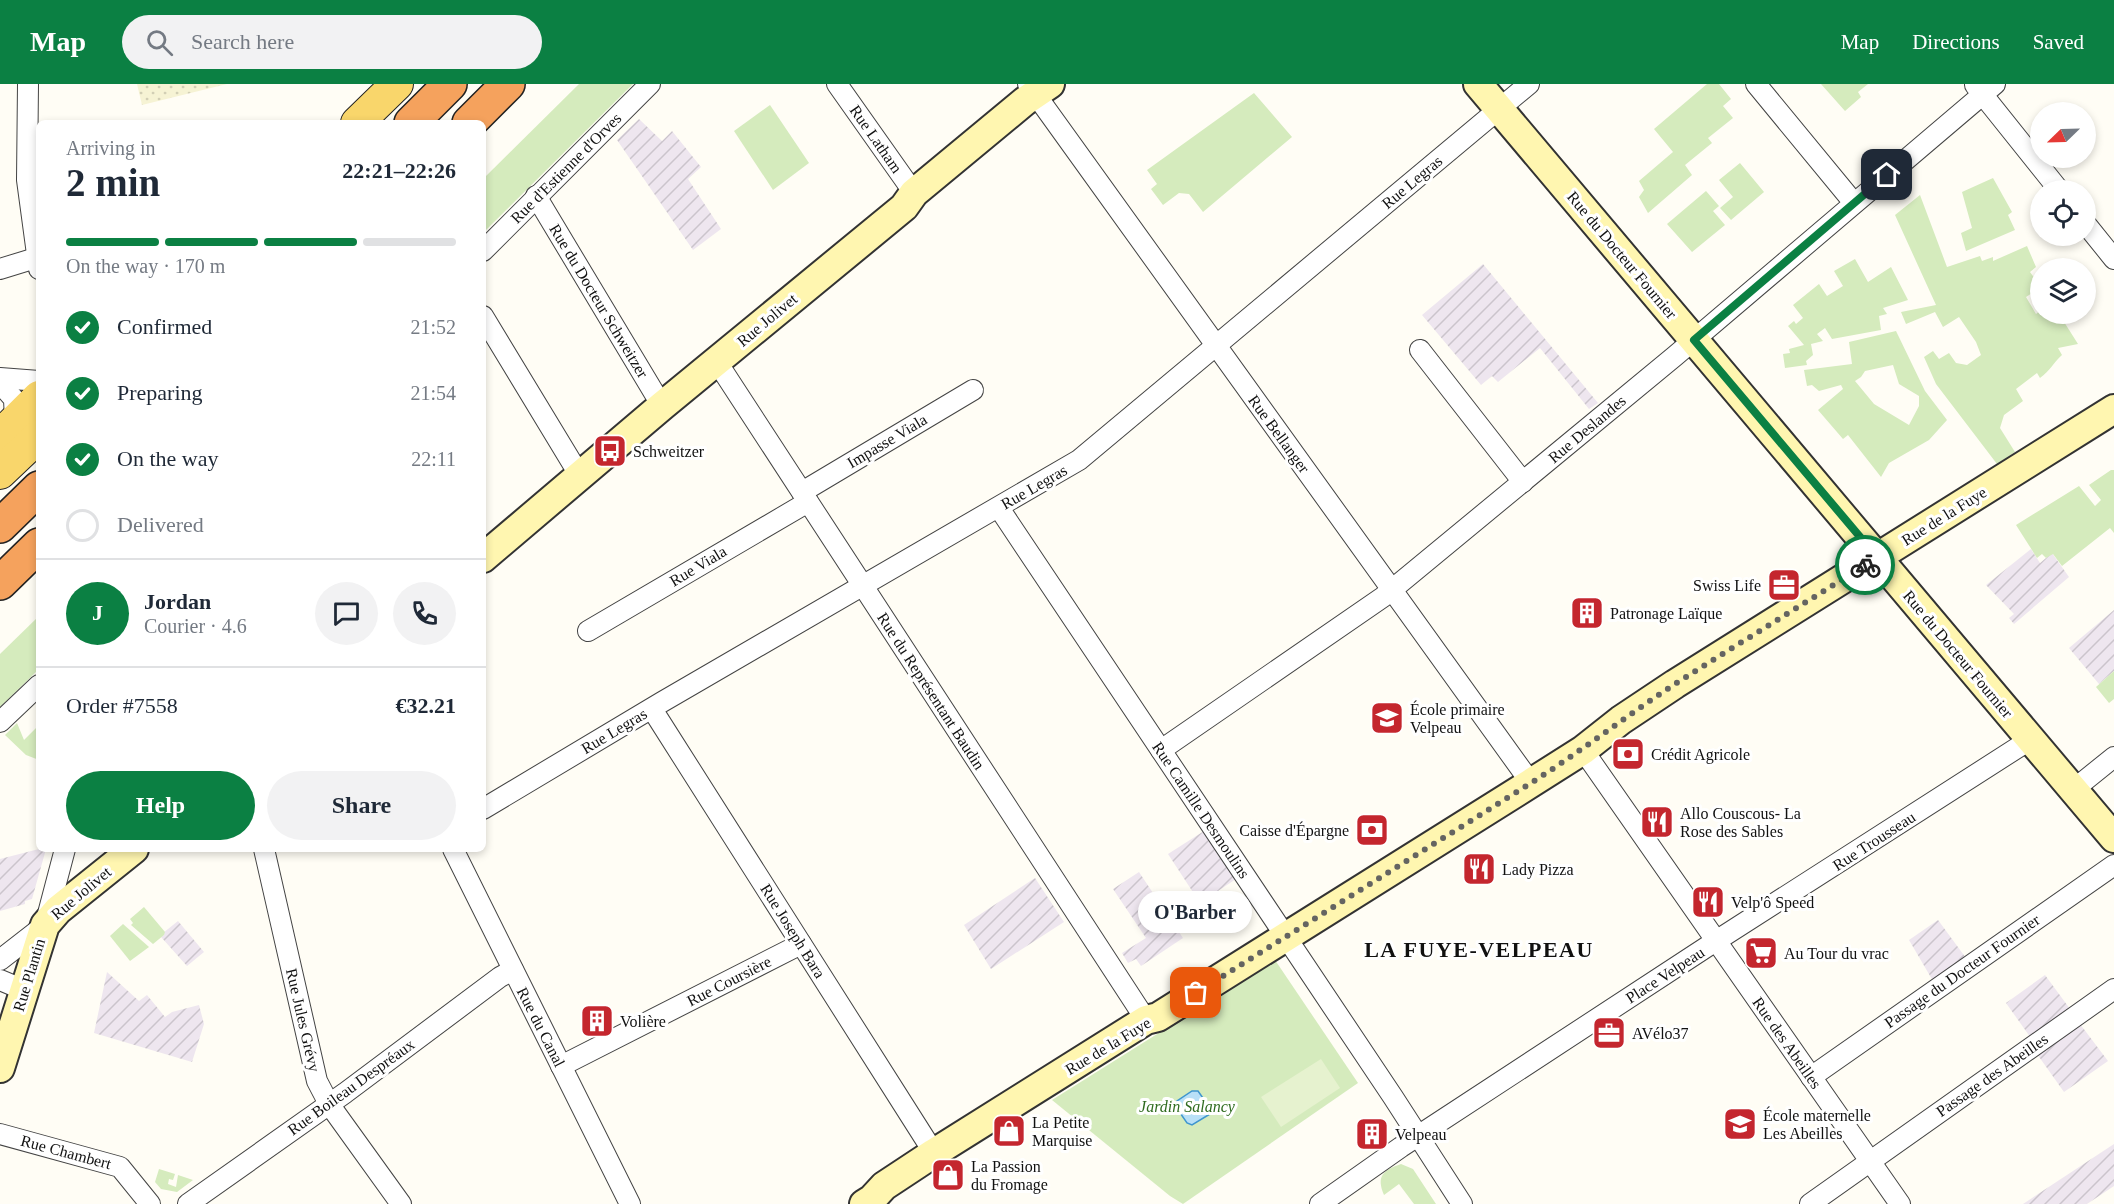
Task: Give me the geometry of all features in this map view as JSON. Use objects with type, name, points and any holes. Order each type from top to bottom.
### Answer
[{"type":"highway","points":[[414,120],[450,84]]},
{"type":"highway","points":[[472,120],[508,84]]},
{"type":"highway","points":[[0,526],[36,491]]},
{"type":"highway","points":[[0,583],[36,548]]},
{"type":"main road","points":[[339,120],[372,84]]},
{"type":"main road","points":[[360,120],[397,84]]},
{"type":"main road","points":[[0,473],[18,431],[36,402]]},
{"type":"street","points":[[28,84],[27,180],[36,246]]},
{"type":"street","name":"Rue d'Estienne d'Orves","points":[[486,248],[650,84]]},
{"type":"street","name":"Rue Latham","points":[[837,84],[914,193]]},
{"type":"street","name":"Rue du Docteur Fournier","points":[[1478,84],[2114,838]]},
{"type":"street","name":"Rue Legras","points":[[486,807],[1092,451],[1529,84]]},
{"type":"street","points":[[1756,84],[1854,202]]},
{"type":"street","name":"Rue Jolivet","points":[[486,555],[662,406],[904,207],[914,193],[1038,88]]},
{"type":"street","name":"Rue Bellanger","points":[[1038,88],[1216,346],[1531,783]]},
{"type":"street","points":[[1984,88],[2052,180]]},
{"type":"street","name":"Rue Deslandes","points":[[1161,750],[1392,590],[1694,340],[1984,88]]},
{"type":"street","points":[[29,121],[36,147]]},
{"type":"street","name":"Rue du Docteur Schweitzer","points":[[536,196],[662,406]]},
{"type":"street","points":[[2096,237],[2114,259]]},
{"type":"street","points":[[0,269],[36,261]]},
{"type":"street","points":[[486,321],[580,476]]},
{"type":"street","points":[[1420,350],[1523,482]]},
{"type":"street","name":"Rue du Représentant Baudin","points":[[717,362],[1146,1020]]},
{"type":"street","points":[[0,378],[36,381]]},
{"type":"street","points":[[0,383],[14,399],[18,431]]},
{"type":"street","name":"Impasse Viala","points":[[805,497],[973,390]]},
{"type":"street","name":"Rue de la Fuye","points":[[864,1204],[884,1186],[934,1154],[1146,1020],[1158,1017],[1531,783],[1583,750],[1622,720],[1676,684],[2114,409]]},
{"type":"street","name":"Rue Viala","points":[[588,631],[805,497]]},
{"type":"street","name":"Rue Camille Desmoulins","points":[[999,507],[1462,1204]]},
{"type":"street","points":[[0,722],[36,688]]},
{"type":"street","name":"Rue Joseph Bara","points":[[652,709],[934,1154]]},
{"type":"street","name":"Rue Trousseau","points":[[1716,941],[2031,739]]},
{"type":"street","name":"Place Velpeau","points":[[1320,1204],[1418,1136],[1716,941],[1583,750]]},
{"type":"street","points":[[2073,790],[2114,757]]},
{"type":"street","points":[[65,852],[65,890]]},
{"type":"street","name":"Rue Jolivet","points":[[0,960],[45,925],[65,890],[129,852]]},
{"type":"street","name":"Rue Jules Grévy","points":[[265,852],[317,1081],[329,1104],[401,1204]]},
{"type":"street","name":"Rue du Canal","points":[[454,852],[630,1204]]},
{"type":"street","name":"Passage du Docteur Fournier","points":[[1811,1077],[2114,864]]},
{"type":"street","name":"Rue Plantin","points":[[0,1068],[12,985],[45,925]]},
{"type":"street","name":"Rue des Abeilles","points":[[1716,941],[1900,1204]]},
{"type":"street","name":"Rue Coursière","points":[[561,1066],[801,944]]},
{"type":"street","name":"Rue Boileau Despréaux","points":[[188,1204],[329,1104],[500,977],[513,970]]},
{"type":"street","name":"Passage des Abeilles","points":[[1810,1204],[2114,989]]},
{"type":"street","name":"Rue Chambert","points":[[0,1134],[120,1167],[150,1204]]},
{"type":"shaded area","points":[[137,84],[227,84],[142,105]]},
{"type":"shaded area","points":[[639,119],[662,141],[672,131],[701,167],[688,179],[721,229],[693,250],[617,140]]},
{"type":"shaded area","points":[[1483,264],[1598,403],[1589,409],[1540,348],[1498,382],[1492,376],[1481,385],[1422,315]]},
{"type":"shaded area","points":[[2031,549],[2040,563],[2052,553],[2069,577],[2014,624],[2009,618],[2014,614],[1986,585]]},
{"type":"shaded area","points":[[2114,610],[2114,671],[2099,684],[2069,648]]},
{"type":"shaded area","points":[[1204,831],[1236,879],[1200,903],[1168,854]]},
{"type":"shaded area","points":[[36,850],[36,852],[45,852],[32,899],[25,901],[25,904],[0,911],[0,859]]},
{"type":"shaded area","points":[[1139,872],[1183,938],[1141,966],[1136,959],[1128,963],[1122,953],[1146,938],[1113,889]]},
{"type":"shaded area","points":[[1035,878],[1064,922],[991,969],[964,925]]},
{"type":"shaded area","points":[[1938,920],[1966,958],[1933,981],[1909,940]]},
{"type":"shaded area","points":[[178,921],[204,952],[187,966],[161,937]]},
{"type":"shaded area","points":[[107,972],[139,1001],[147,995],[165,1017],[172,1012],[199,1005],[204,1024],[192,1062],[94,1033]]},
{"type":"shaded area","points":[[2045,975],[2073,1013],[2033,1041],[2006,1003]]},
{"type":"shaded area","points":[[2080,1024],[2108,1061],[2064,1092],[2037,1054]]},
{"type":"shaded area","points":[[2114,1144],[2114,1186],[2087,1204],[2023,1204]]},
{"type":"green space","points":[[579,84],[633,84],[486,230],[486,176]]},
{"type":"green space","points":[[1707,84],[1719,84],[1731,99],[1723,106],[1733,118],[1708,138],[1712,143],[1685,165],[1692,175],[1648,213],[1639,197],[1644,190],[1639,181],[1673,152],[1654,129]]},
{"type":"green space","points":[[1821,84],[1868,84],[1858,92],[1861,97],[1845,111]]},
{"type":"green space","points":[[1254,93],[1292,137],[1203,212],[1189,194],[1179,193],[1163,205],[1151,189],[1157,184],[1147,170]]},
{"type":"green space","points":[[770,105],[809,163],[773,190],[734,131]]},
{"type":"green space","points":[[1740,163],[1764,192],[1731,220],[1720,208],[1733,197],[1719,180]]},
{"type":"green space","points":[[1993,178],[2012,212],[2008,215],[2015,230],[1966,251],[1961,233],[1972,228],[1962,192]]},
{"type":"green space","points":[[1706,191],[1719,206],[1713,211],[1725,225],[1692,252],[1667,224]]},
{"type":"green space","points":[[1920,195],[1947,267],[1980,256],[1982,261],[1993,257],[1993,261],[2027,246],[2032,258],[2030,258],[2030,294],[2026,297],[2030,304],[2030,324],[2065,324],[2078,344],[2058,348],[2062,355],[2046,373],[2040,378],[2037,373],[2016,389],[2023,401],[2004,415],[2000,428],[2015,452],[1997,464],[1936,384],[1924,357],[1933,351],[1939,359],[1949,353],[1956,363],[1967,365],[1981,355],[1976,342],[1959,317],[1943,327],[1935,312],[1906,324],[1901,312],[1936,305],[1895,215]]},
{"type":"green space","points":[[1855,259],[1868,282],[1891,267],[1908,300],[1883,308],[1887,314],[1879,316],[1881,330],[1832,339],[1825,328],[1817,334],[1823,341],[1811,344],[1813,355],[1806,361],[1807,365],[1785,368],[1783,354],[1790,353],[1789,349],[1804,345],[1788,326],[1794,321],[1796,324],[1803,318],[1793,305],[1819,284],[1827,296],[1843,286],[1834,271]]},
{"type":"green space","points":[[1896,331],[1925,391],[1947,420],[1929,440],[1889,463],[1881,477],[1848,435],[1843,439],[1818,410],[1843,389],[1841,385],[1819,391],[1812,385],[1807,386],[1804,370],[1852,364],[1849,342]],"holes":[[[1893,365],[1899,384],[1919,396],[1919,406],[1909,425],[1874,404],[1855,381],[1865,371]]]},
{"type":"green space","points":[[2114,470],[2114,533],[2110,528],[2062,566],[2053,554],[2046,558],[2042,554],[2037,558],[2016,525],[2079,486],[2095,506],[2101,500],[2089,485]]},
{"type":"green space","points":[[36,619],[36,672],[0,707],[0,654]]},
{"type":"green space","points":[[2114,671],[2114,699],[2109,703],[2096,687]]},
{"type":"green space","points":[[17,723],[24,740],[36,728],[36,759],[26,755],[5,735]]},
{"type":"green space","points":[[144,907],[165,932],[153,944],[131,925],[133,923],[130,919]]},
{"type":"green space","points":[[123,924],[149,947],[130,961],[110,936]]},
{"type":"green space","name":"Jardin Salancy","points":[[1275,960],[1358,1083],[1183,1204],[1170,1196],[1052,1100]]},
{"type":"green space","points":[[1321,1059],[1340,1088],[1281,1127],[1261,1097]]},
{"type":"green space","points":[[1401,1164],[1413,1169],[1436,1204],[1414,1204],[1399,1184],[1384,1195],[1381,1178],[1386,1171]]},
{"type":"green space","points":[[159,1169],[175,1174],[173,1180],[169,1179],[168,1184],[176,1187],[178,1175],[193,1180],[177,1192],[161,1189],[155,1182]]},
{"type":"water","points":[[1192,1091],[1198,1091],[1210,1108],[1210,1114],[1192,1125],[1187,1123],[1176,1107],[1177,1101]]},
{"type":"way so far","points":[[1196,993],[1583,750],[1622,720],[1676,684],[1865,565]]},
{"type":"place","name":"Schweitzer","points":[[610,451]]},
{"type":"place","name":"Swiss Life","points":[[1784,585]]},
{"type":"place","name":"Patronage Laïque","points":[[1587,613]]},
{"type":"place","name":"École primaire Velpeau","points":[[1387,718]]},
{"type":"place","name":"Crédit Agricole","points":[[1628,754]]},
{"type":"place","name":"Allo Couscous- La Rose des Sables","points":[[1657,822]]},
{"type":"place","name":"Caisse d'Épargne","points":[[1372,830]]},
{"type":"place","name":"Lady Pizza","points":[[1479,869]]},
{"type":"place","name":"Velp'ô Speed","points":[[1708,902]]},
{"type":"place","name":"Au Tour du vrac","points":[[1761,953]]},
{"type":"place","name":"O'Barber","points":[[1196,993]]},
{"type":"place","name":"Volière","points":[[597,1021]]},
{"type":"place","name":"AVélo37","points":[[1609,1033]]},
{"type":"place","name":"École maternelle Les Abeilles","points":[[1740,1124]]},
{"type":"place","name":"La Petite Marquise","points":[[1009,1131]]},
{"type":"place","name":"Velpeau","points":[[1372,1134]]},
{"type":"place","name":"La Passion du Fromage","points":[[948,1175]]},
{"type":"district","name":"LA FUYE-VELPEAU","points":[[1479,949]]},
{"type":"route","points":[[1865,565],[1877,557],[1694,340],[1887,175]]}]
